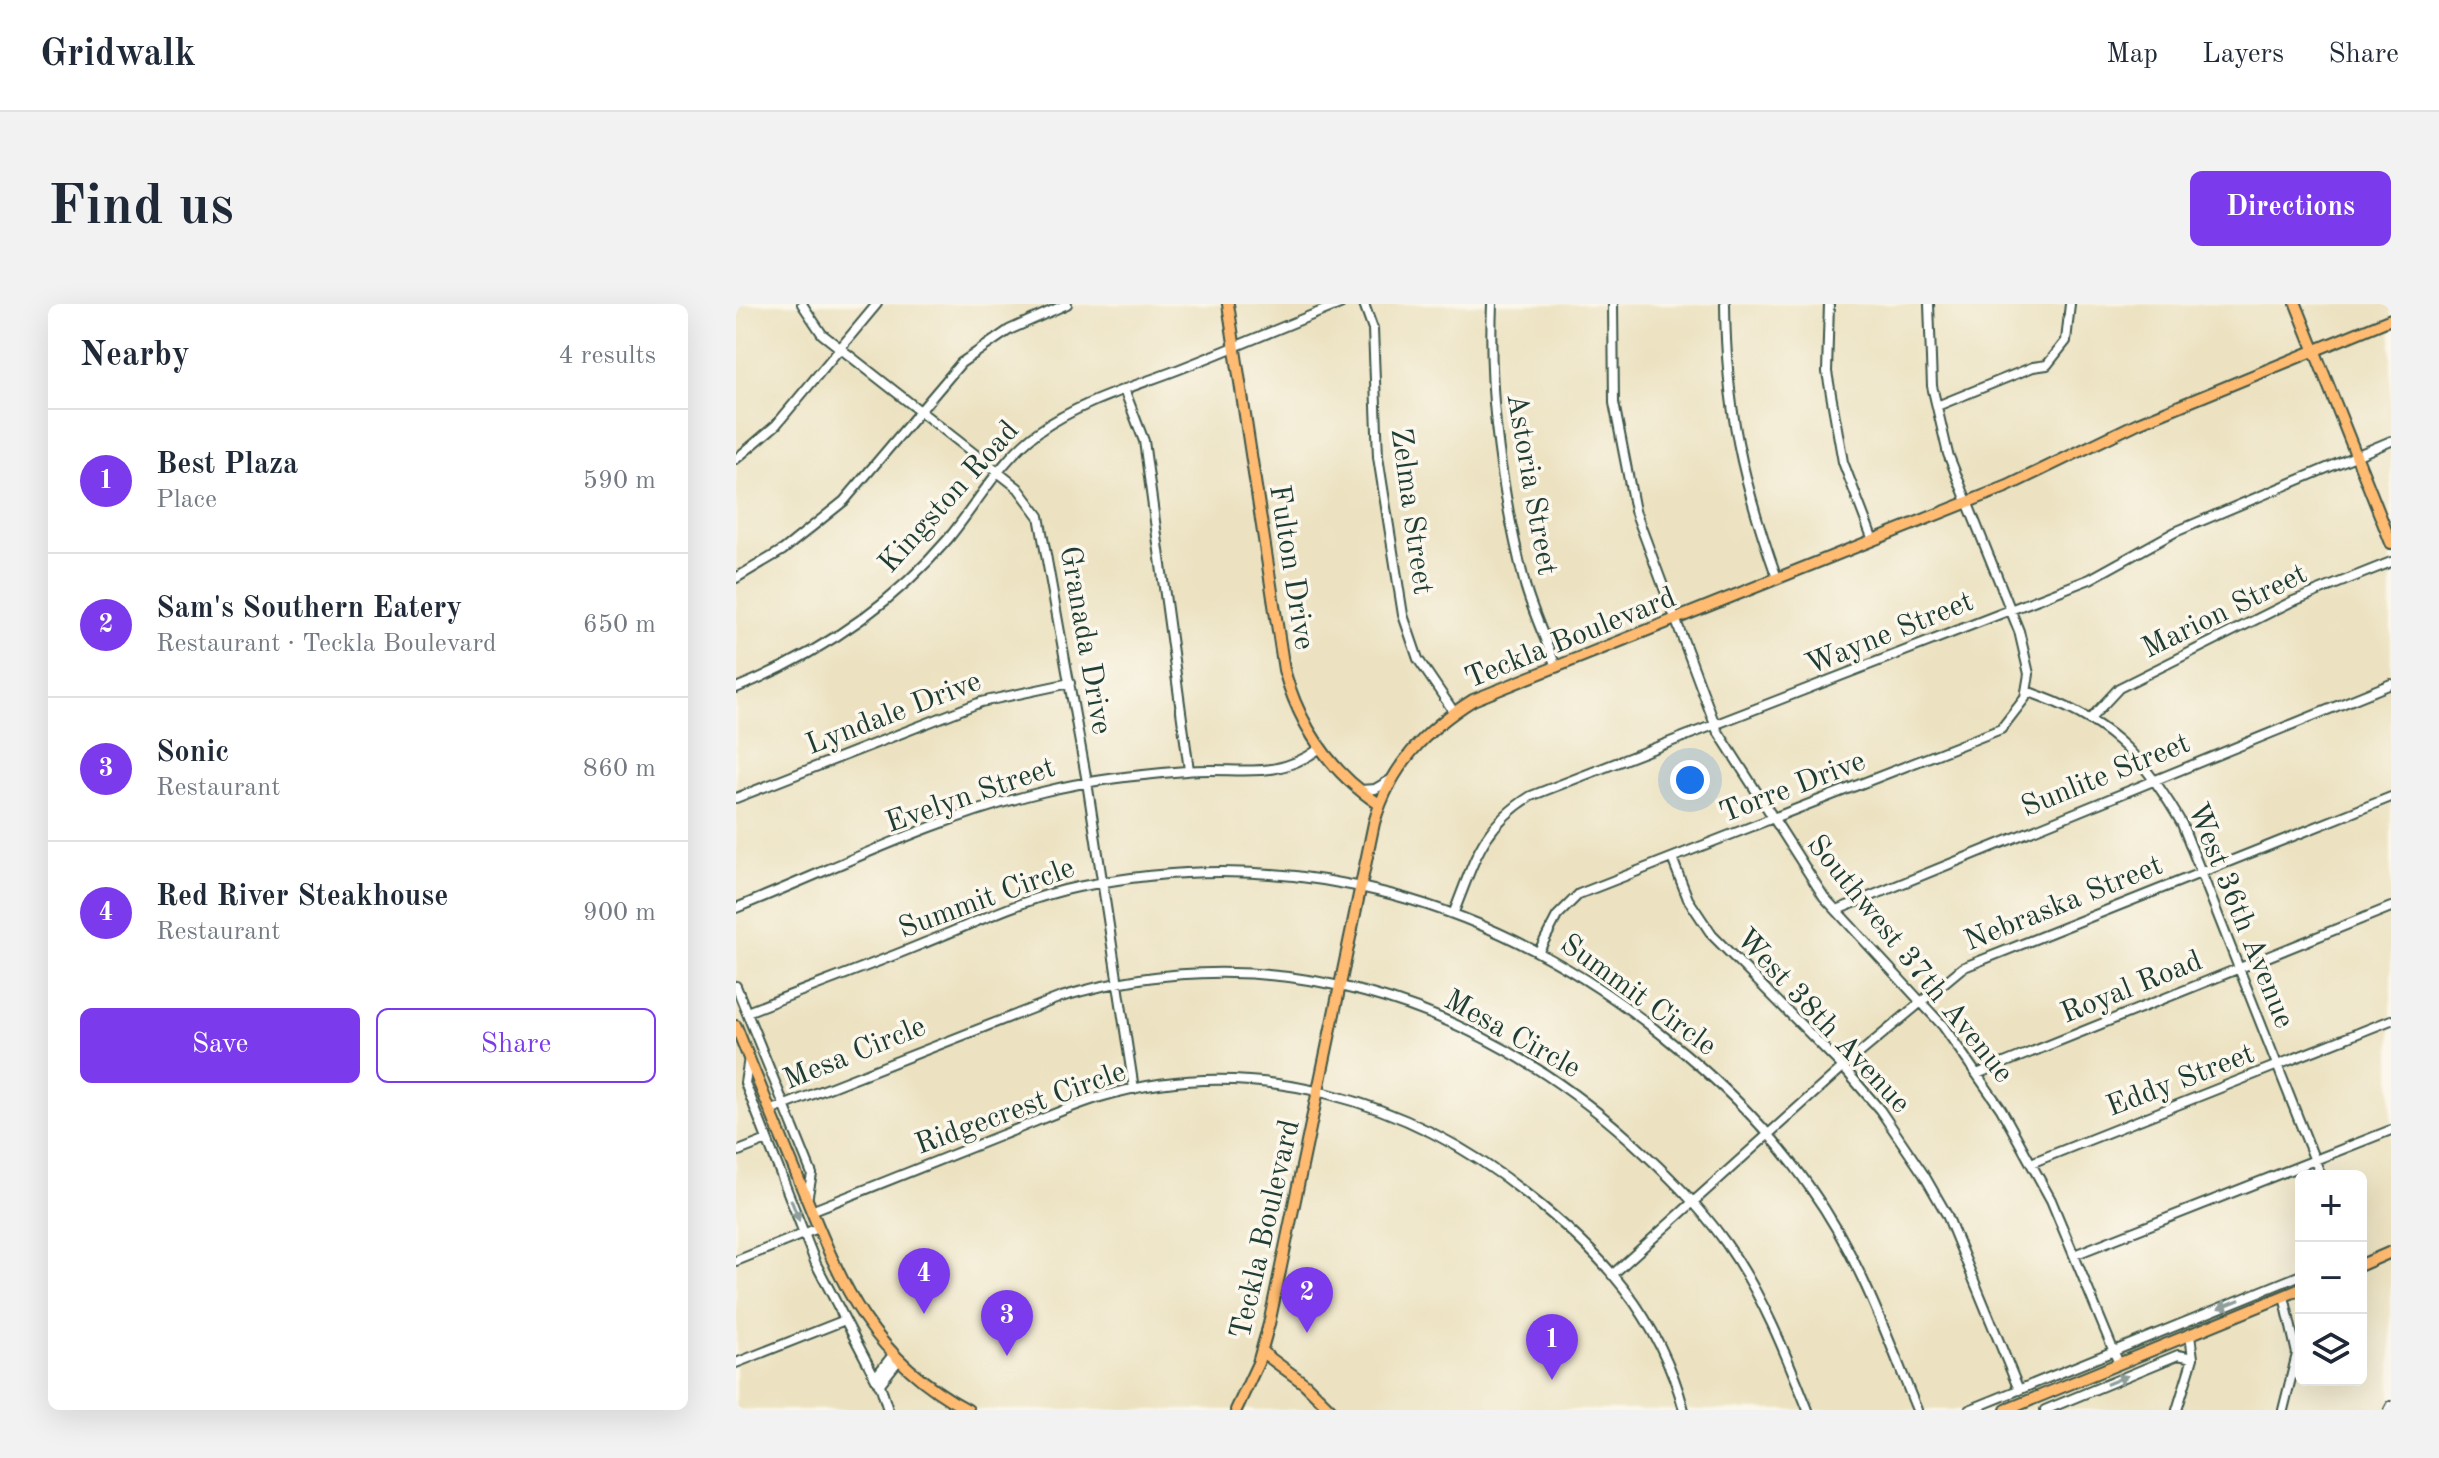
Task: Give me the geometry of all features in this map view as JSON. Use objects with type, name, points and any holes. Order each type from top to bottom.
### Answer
[{"type":"main road","name":"Fulton Drive","points":[[1228,304],[1284,670],[1299,714],[1319,749],[1358,790],[1379,804]]},
{"type":"main road","points":[[2296,304],[2391,543]]},
{"type":"main road","name":"Teckla Boulevard","points":[[1236,1410],[1262,1352],[1379,804],[1392,778],[1415,746],[1454,712],[1473,700],[2054,466],[2138,423],[2391,319]]},
{"type":"main road","points":[[736,1026],[739,1042],[749,1058],[842,1285],[868,1327],[895,1358],[931,1388],[968,1410]]},
{"type":"main road","points":[[2367,1262],[2391,1252]]},
{"type":"main road","points":[[2006,1410],[2295,1291]]},
{"type":"main road","points":[[1262,1352],[1305,1384],[1331,1410]]},
{"type":"street","name":"Granada Drive","points":[[802,304],[812,323],[918,411],[1018,488],[1039,516],[1087,782],[1134,1089]]},
{"type":"street","points":[[736,459],[776,425],[877,304]]},
{"type":"street","points":[[736,578],[792,544],[844,501],[941,383],[981,347],[1021,323],[1067,304]]},
{"type":"street","name":"Kingston Road","points":[[736,688],[815,651],[888,597],[947,540],[999,473],[1036,433],[1062,417],[1124,389],[1340,304]]},
{"type":"street","name":"Zelma Street","points":[[1364,304],[1373,329],[1378,457],[1403,615],[1418,659],[1454,712]]},
{"type":"street","name":"Astoria Street","points":[[1492,304],[1489,369],[1506,493],[1526,588],[1556,667]]},
{"type":"street","name":"Southwest 37th Avenue","points":[[1613,304],[1614,403],[1635,511],[1715,727],[1772,821],[1837,910],[1921,1002],[2001,1109],[2031,1163],[2074,1255],[2119,1364]]},
{"type":"street","points":[[1725,304],[1731,420],[1743,472],[1777,578]]},
{"type":"street","points":[[1829,304],[1827,372],[1843,462],[1873,540]]},
{"type":"street","points":[[1929,304],[1932,386],[1948,454],[2010,610],[2029,674],[2026,691]]},
{"type":"street","points":[[1937,406],[2033,367],[2047,365],[2066,341],[2070,304]]},
{"type":"street","points":[[1124,389],[1144,441],[1189,770]]},
{"type":"street","name":"Wayne Street","points":[[1454,912],[1484,837],[1506,812],[1531,796],[2090,579],[2175,532],[2391,441]]},
{"type":"street","name":"Marion Street","points":[[2090,719],[2119,688],[2291,602],[2391,562]]},
{"type":"street","name":"Lyndale Drive","points":[[736,798],[966,707],[1070,683]]},
{"type":"street","name":"Sunlite Street","points":[[1837,910],[2391,684]]},
{"type":"street","name":"West 36th Avenue","points":[[2026,691],[2068,705],[2116,735],[2155,780],[2182,824],[2319,1170]]},
{"type":"street","name":"Torre Drive","points":[[1539,951],[1557,916],[1579,894],[2001,729],[2026,691]]},
{"type":"street","name":"Evelyn Street","points":[[736,908],[980,810],[1087,782],[1189,770],[1279,770],[1304,761],[1319,749]]},
{"type":"street","points":[[1358,790],[1375,789],[1392,778]]},
{"type":"street","name":"Nebraska Street","points":[[1612,1275],[1843,1067],[1962,968],[2391,797]]},
{"type":"street","name":"West 38th Avenue","points":[[1672,858],[1688,899],[1712,935],[1843,1067],[1880,1110],[1932,1188],[1947,1215],[2019,1390]]},
{"type":"street","name":"Summit Circle","points":[[747,1012],[1051,893],[1101,883],[1211,872],[1296,876],[1361,886],[1454,912],[1539,951],[1655,1028],[1712,1077],[1768,1135],[1811,1188],[1848,1247],[1917,1410]]},
{"type":"street","name":"Royal Road","points":[[1977,1074],[2391,907]]},
{"type":"street","name":"Mesa Circle","points":[[770,1111],[1061,997],[1118,983],[1186,974],[1245,974],[1340,986],[1409,1004],[1470,1030],[1526,1061],[1604,1117],[1670,1177],[1725,1241],[1764,1304],[1808,1410]]},
{"type":"street","points":[[736,986],[812,1174],[809,1206]]},
{"type":"street","name":"Eddy Street","points":[[2031,1163],[2391,1020]]},
{"type":"street","points":[[749,1058],[745,1083],[829,1293],[855,1335],[879,1385],[887,1408],[875,1410]]},
{"type":"street","name":"Ridgecrest Circle","points":[[809,1206],[1069,1108],[1134,1089],[1239,1081],[1319,1091],[1397,1114],[1473,1154],[1542,1205],[1612,1275],[1654,1328],[1674,1375],[1684,1410]]},
{"type":"street","points":[[2074,1255],[2391,1130]]},
{"type":"street","points":[[736,1152],[767,1140]]},
{"type":"street","points":[[781,1174],[794,1169]]},
{"type":"street","points":[[736,1261],[818,1228]]},
{"type":"street","points":[[1969,1410],[2295,1277]]},
{"type":"street","points":[[2283,1410],[2297,1354],[2284,1296]]},
{"type":"street","points":[[736,1363],[845,1320]]},
{"type":"street","points":[[855,1335],[868,1327]]},
{"type":"street","points":[[2177,1410],[2193,1358],[2190,1335]]},
{"type":"street","points":[[2045,1410],[2178,1355],[2193,1358]]},
{"type":"street","points":[[879,1385],[877,1375],[895,1358]]},
{"type":"place","name":"Red River Steakhouse","points":[[924,1314]]},
{"type":"place","name":"Sam's Southern Eatery","points":[[1307,1333]]},
{"type":"place","name":"Sonic","points":[[1007,1356]]},
{"type":"place","name":"Best Plaza","points":[[1552,1380]]}]
